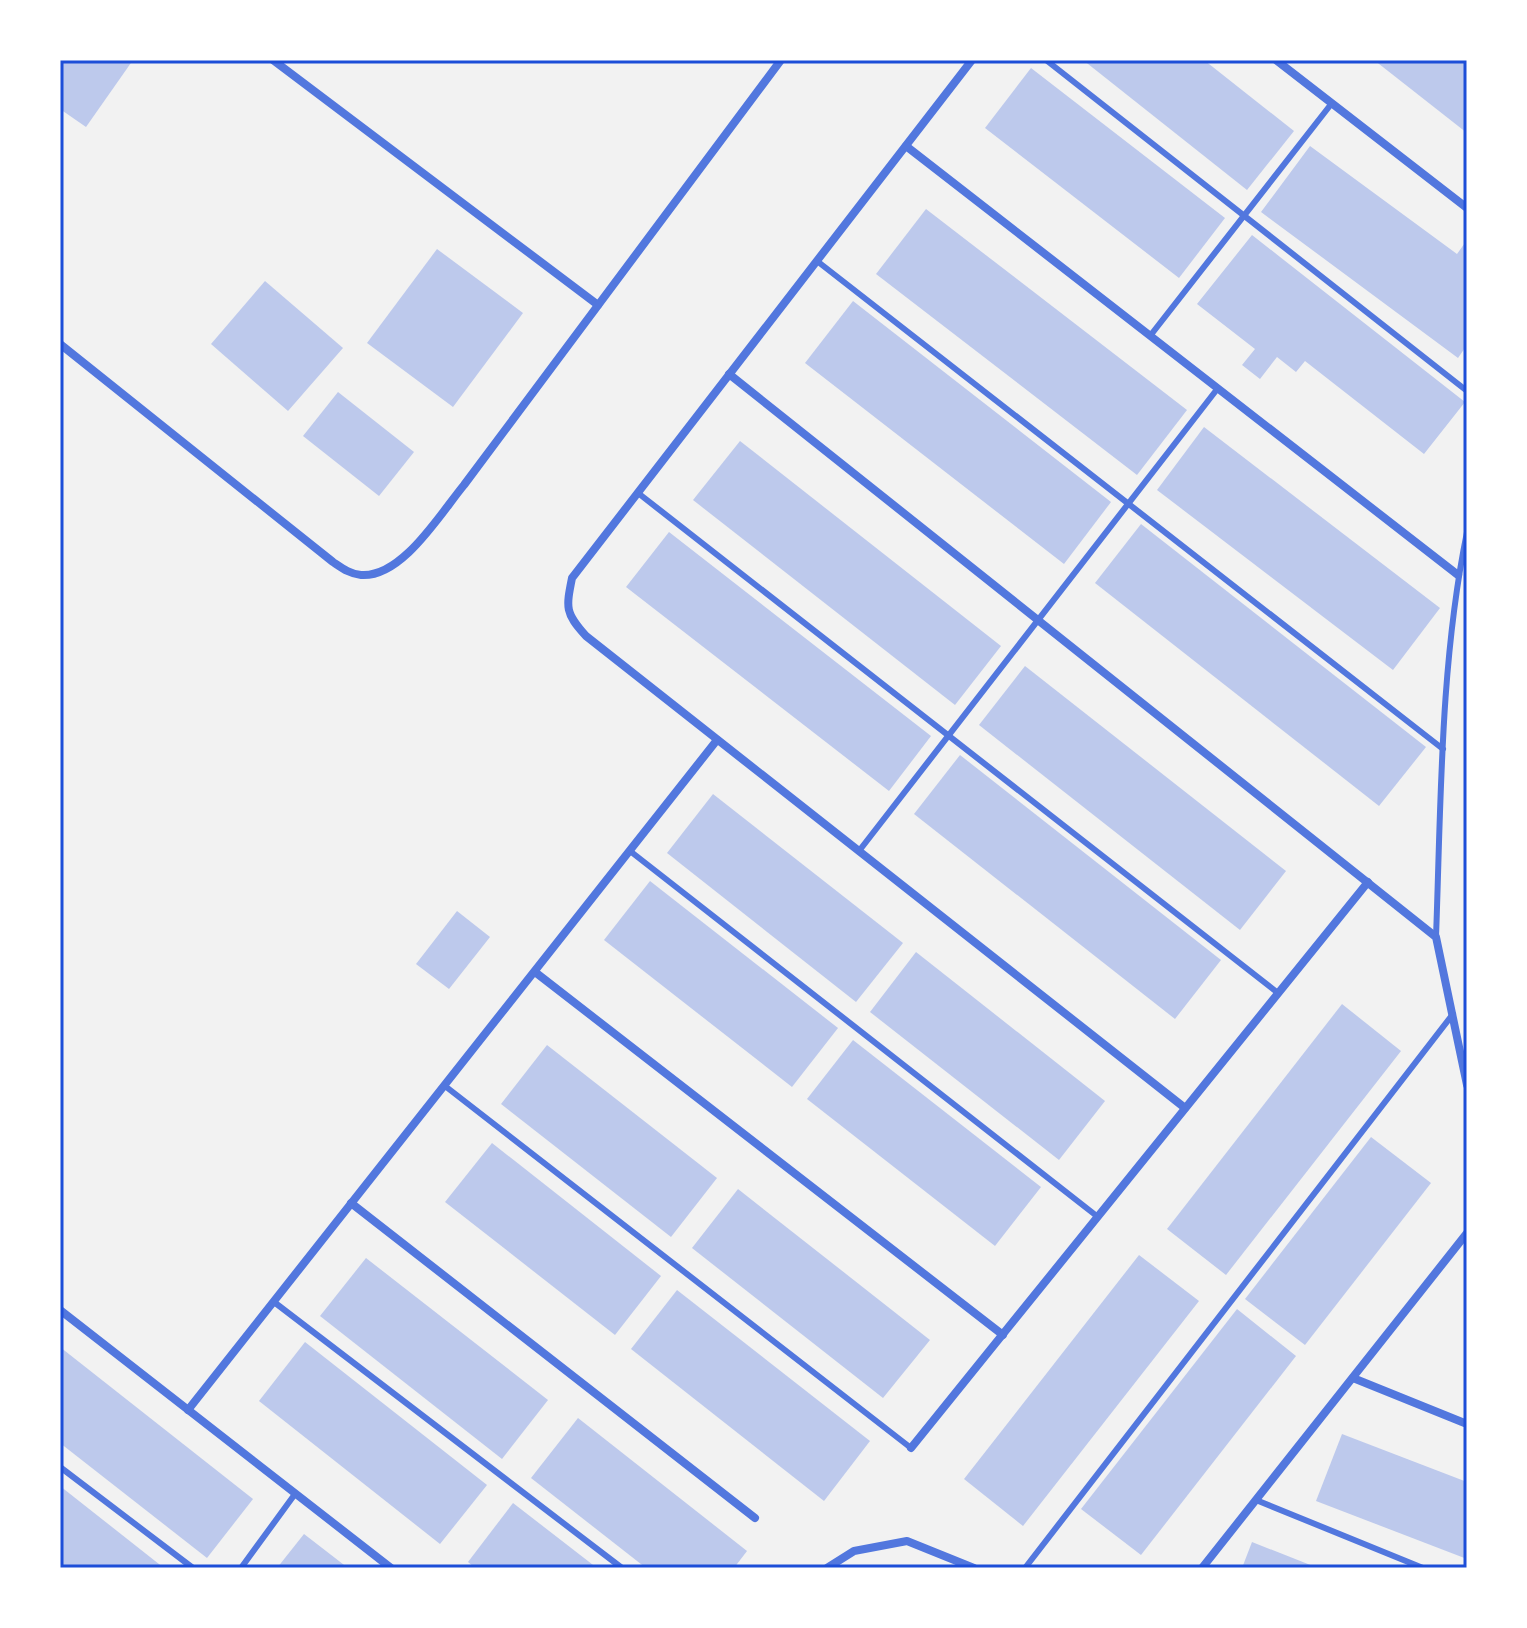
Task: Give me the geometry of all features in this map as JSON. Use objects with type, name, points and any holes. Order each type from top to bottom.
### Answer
[{"type":"street","points":[[273,60],[598,305]]},
{"type":"street","points":[[62,350],[333,562],[348,572],[364,575],[390,569],[411,550],[464,485],[781,60]]},
{"type":"street","points":[[972,60],[572,578],[568,601],[570,620],[717,740],[1185,1108]]},
{"type":"street","points":[[1276,60],[1467,208]]},
{"type":"street","points":[[906,146],[1458,575]]},
{"type":"street","points":[[729,374],[1436,937],[1467,1085]]},
{"type":"street","points":[[188,1410],[717,740]]},
{"type":"street","points":[[911,1448],[1368,882]]},
{"type":"street","points":[[535,972],[1003,1335]]},
{"type":"street","points":[[351,1203],[755,1518]]},
{"type":"street","points":[[1202,1568],[1467,1233]]},
{"type":"street","points":[[60,1310],[391,1568]]},
{"type":"street","points":[[1353,1378],[1467,1424]]},
{"type":"street","points":[[827,1568],[854,1551],[907,1541],[974,1568]]},
{"type":"lane","points":[[1046,60],[1467,391]]},
{"type":"lane","points":[[1150,336],[1332,103]]},
{"type":"lane","points":[[817,261],[1443,749]]},
{"type":"lane","points":[[859,851],[1218,388]]},
{"type":"lane","points":[[638,493],[1278,993]]},
{"type":"lane","points":[[1436,937],[1443,749],[1458,575],[1467,532]]},
{"type":"lane","points":[[630,851],[1098,1217]]},
{"type":"lane","points":[[1025,1568],[1453,1014]]},
{"type":"lane","points":[[445,1086],[911,1448]]},
{"type":"lane","points":[[274,1302],[622,1568]]},
{"type":"lane","points":[[60,1467],[193,1568]]},
{"type":"lane","points":[[241,1568],[295,1494]]},
{"type":"lane","points":[[1256,1500],[1423,1568]]},
{"type":"building","points":[[60,60],[133,60],[86,127],[60,109]]},
{"type":"building","points":[[1083,60],[1204,60],[1294,131],[1247,190]]},
{"type":"building","points":[[1374,60],[1467,60],[1467,133]]},
{"type":"building","points":[[1031,68],[1225,218],[1179,278],[985,128]]},
{"type":"building","points":[[1310,146],[1457,254],[1467,240],[1467,345],[1458,358],[1261,212]]},
{"type":"building","points":[[926,209],[1187,410],[1137,475],[876,274]]},
{"type":"building","points":[[1252,235],[1465,402],[1424,454],[1305,361],[1296,372],[1277,357],[1260,379],[1242,365],[1255,349],[1197,304]]},
{"type":"building","points":[[437,249],[523,313],[453,407],[367,343]]},
{"type":"building","points":[[265,281],[343,348],[288,411],[211,344]]},
{"type":"building","points":[[853,301],[1111,502],[1064,564],[805,363]]},
{"type":"building","points":[[338,392],[414,452],[379,496],[303,436]]},
{"type":"building","points":[[1204,427],[1440,608],[1393,670],[1157,490]]},
{"type":"building","points":[[740,441],[1001,646],[955,705],[693,500]]},
{"type":"building","points":[[1141,524],[1426,747],[1379,806],[1095,583]]},
{"type":"building","points":[[669,532],[931,736],[889,791],[626,587]]},
{"type":"building","points":[[1025,666],[1286,871],[1240,930],[979,725]]},
{"type":"building","points":[[960,755],[1221,960],[1175,1019],[914,814]]},
{"type":"building","points":[[713,794],[903,943],[856,1002],[667,853]]},
{"type":"building","points":[[650,881],[838,1028],[792,1087],[604,940]]},
{"type":"building","points":[[457,911],[490,937],[449,989],[416,964]]},
{"type":"building","points":[[916,952],[1105,1101],[1059,1160],[870,1012]]},
{"type":"building","points":[[1342,1004],[1401,1051],[1226,1275],[1167,1229]]},
{"type":"building","points":[[853,1040],[1041,1187],[995,1246],[807,1099]]},
{"type":"building","points":[[547,1045],[717,1178],[671,1237],[501,1104]]},
{"type":"building","points":[[1371,1137],[1431,1183],[1305,1345],[1245,1299]]},
{"type":"building","points":[[492,1143],[661,1276],[615,1335],[445,1202]]},
{"type":"building","points":[[738,1189],[930,1340],[883,1398],[692,1248]]},
{"type":"building","points":[[1139,1255],[1199,1301],[1023,1526],[964,1479]]},
{"type":"building","points":[[366,1258],[548,1400],[502,1459],[320,1316]]},
{"type":"building","points":[[677,1290],[870,1441],[824,1501],[631,1349]]},
{"type":"building","points":[[1237,1309],[1296,1356],[1141,1555],[1081,1509]]},
{"type":"building","points":[[305,1342],[487,1485],[440,1544],[259,1401]]},
{"type":"building","points":[[60,1347],[253,1499],[207,1558],[60,1443]]},
{"type":"building","points":[[578,1418],[747,1551],[734,1568],[646,1568],[531,1478]]},
{"type":"building","points":[[1342,1434],[1467,1482],[1467,1559],[1316,1501]]},
{"type":"building","points":[[60,1486],[164,1568],[60,1568]]},
{"type":"building","points":[[513,1503],[597,1568],[475,1568],[468,1562]]},
{"type":"building","points":[[304,1534],[348,1568],[277,1568]]},
{"type":"building","points":[[1252,1542],[1318,1568],[1242,1568]]}]
